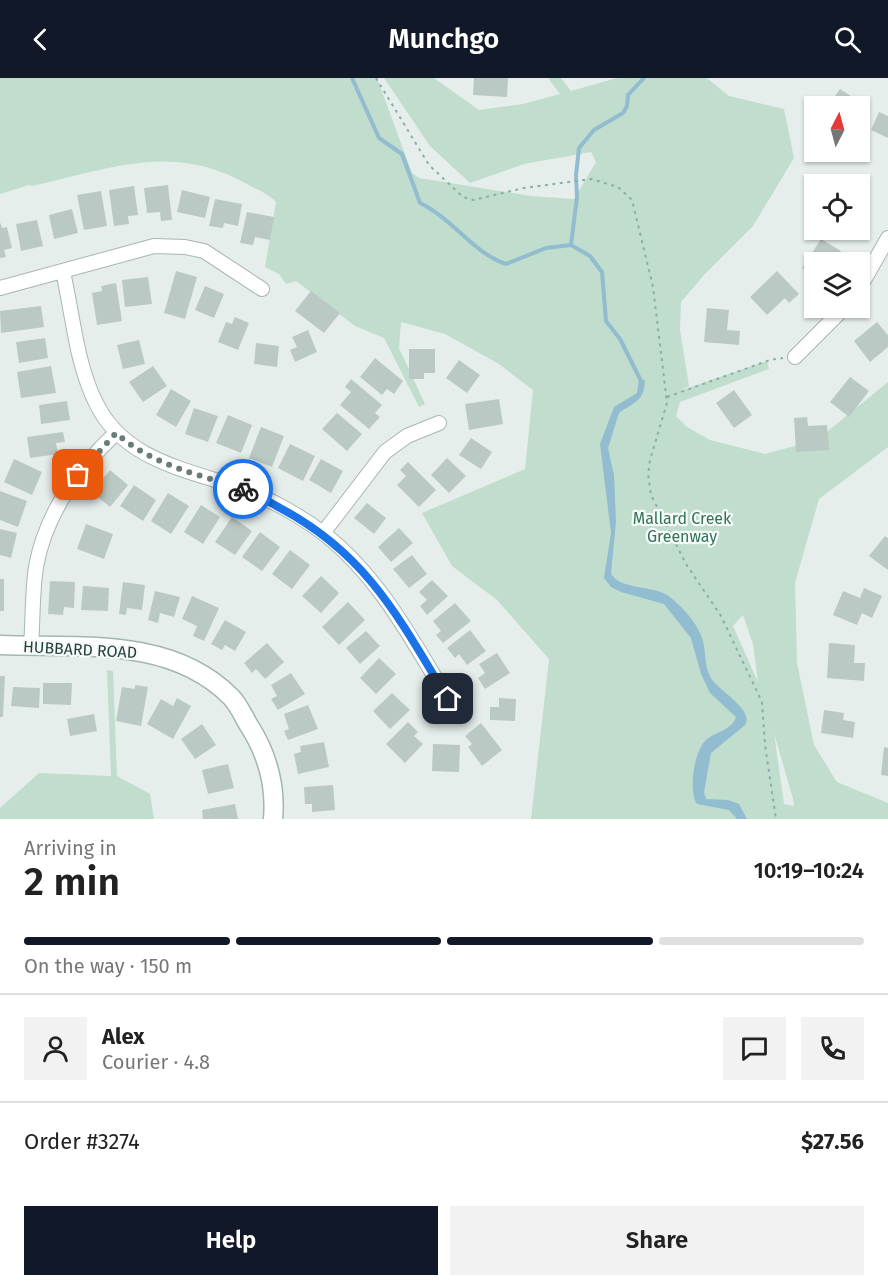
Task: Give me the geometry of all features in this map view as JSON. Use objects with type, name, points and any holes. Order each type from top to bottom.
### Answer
[{"type":"main road","name":"HUBBARD ROAD","points":[[0,645],[142,651],[189,667],[208,679],[232,698],[253,732],[271,776],[275,795],[273,819]]},
{"type":"street","points":[[870,270],[888,238]]},
{"type":"street","points":[[0,288],[154,246],[185,247],[204,251],[262,289]]},
{"type":"street","points":[[63,272],[85,375],[96,404],[116,433],[138,451],[161,463],[250,492],[323,533],[354,562],[390,603],[448,699]]},
{"type":"street","points":[[795,357],[834,318]]},
{"type":"street","points":[[323,533],[385,452],[407,436],[440,423]]},
{"type":"street","points":[[31,646],[36,567],[51,520],[78,475],[116,433]]},
{"type":"path","points":[[376,78],[429,165],[463,197],[473,200],[524,188],[591,179],[618,187],[632,200],[653,287],[667,397],[666,411],[655,438],[650,460],[648,474],[651,495],[686,564],[721,616],[762,702],[765,745],[776,819]]},
{"type":"path","points":[[667,397],[770,360],[795,357]]},
{"type":"green space","name":"Mallard Creek Greenway","points":[[0,78],[377,78],[412,173],[419,178],[531,196],[574,199],[596,162],[591,152],[524,164],[470,183],[430,146],[384,78],[434,78],[479,110],[523,104],[560,94],[548,78],[561,78],[571,91],[617,78],[707,78],[729,96],[784,109],[794,158],[753,226],[704,275],[681,302],[680,330],[689,386],[679,391],[767,361],[769,369],[680,402],[676,416],[687,427],[710,440],[765,454],[817,440],[888,382],[888,447],[819,499],[795,583],[797,663],[814,745],[837,782],[888,803],[888,819],[531,819],[549,659],[497,600],[452,566],[422,513],[525,469],[533,390],[499,364],[445,334],[401,322],[399,348],[425,404],[419,407],[384,338],[355,326],[296,281],[286,284],[279,274],[265,267],[276,202],[261,191],[218,171],[192,164],[166,161],[140,163],[29,185],[0,194]],"holes":[[[743,615],[753,644],[758,682],[733,626]],[[774,733],[793,799],[794,806],[784,804]]]},
{"type":"green space","points":[[107,670],[113,671],[117,776],[150,794],[154,819],[0,819],[0,808],[39,773],[111,776]]},
{"type":"water","points":[[639,380],[645,380],[643,393],[637,401],[619,413],[608,448],[614,475],[616,522],[611,573],[620,582],[667,595],[685,611],[702,639],[710,677],[745,714],[747,720],[745,725],[711,753],[704,792],[706,799],[728,800],[739,804],[747,819],[737,819],[729,810],[697,804],[694,798],[694,771],[702,745],[710,737],[731,725],[736,717],[710,693],[701,674],[691,638],[664,604],[621,592],[611,587],[604,578],[611,533],[600,444],[614,407],[637,393]]},
{"type":"building","points":[[474,78],[508,78],[507,97],[473,95]]},
{"type":"building","points":[[840,89],[851,96],[835,96]]},
{"type":"building","points":[[879,112],[888,116],[888,138],[871,130]]},
{"type":"building","points":[[168,185],[172,220],[161,221],[160,212],[147,213],[144,188]]},
{"type":"building","points":[[134,186],[138,215],[128,216],[129,224],[114,226],[109,190]]},
{"type":"building","points":[[182,190],[210,197],[205,218],[177,212]]},
{"type":"building","points":[[101,191],[107,226],[84,230],[77,195]]},
{"type":"building","points":[[215,199],[242,204],[238,226],[224,223],[223,228],[209,226]]},
{"type":"building","points":[[72,209],[78,233],[54,239],[49,215]]},
{"type":"building","points":[[247,212],[274,217],[270,240],[255,237],[253,245],[240,243]]},
{"type":"building","points":[[37,220],[43,246],[21,251],[16,224]]},
{"type":"building","points":[[0,222],[2,228],[7,227],[12,248],[4,250],[6,257],[0,258]]},
{"type":"building","points":[[820,240],[841,251],[840,252],[812,252]]},
{"type":"building","points":[[176,271],[197,277],[185,319],[164,313]]},
{"type":"building","points":[[777,271],[799,294],[789,303],[785,298],[767,315],[750,297]]},
{"type":"building","points":[[148,277],[152,304],[125,307],[122,280]]},
{"type":"building","points":[[116,283],[122,321],[97,325],[92,293],[102,291],[101,286]]},
{"type":"building","points":[[205,286],[224,294],[214,318],[195,310]]},
{"type":"building","points":[[311,291],[340,313],[324,333],[295,311]]},
{"type":"building","points":[[41,306],[44,327],[1,333],[0,311]]},
{"type":"building","points":[[707,308],[729,310],[727,330],[740,331],[739,345],[704,342]]},
{"type":"building","points":[[235,317],[249,323],[238,350],[218,342],[226,322],[232,324]]},
{"type":"building","points":[[877,322],[888,335],[888,347],[870,362],[854,341]]},
{"type":"building","points":[[308,330],[317,352],[295,362],[290,350],[297,347],[292,337]]},
{"type":"building","points":[[45,338],[48,358],[19,363],[16,342]]},
{"type":"building","points":[[139,340],[145,364],[123,369],[117,345]]},
{"type":"building","points":[[256,343],[279,346],[277,367],[254,364]]},
{"type":"building","points":[[409,349],[435,349],[435,373],[424,373],[424,379],[409,379]]},
{"type":"building","points":[[375,358],[403,381],[394,394],[387,389],[382,395],[360,377]]},
{"type":"building","points":[[459,360],[480,375],[467,393],[446,378]]},
{"type":"building","points":[[51,366],[56,393],[21,398],[17,372]]},
{"type":"building","points":[[153,366],[167,386],[143,402],[129,382]]},
{"type":"building","points":[[850,377],[869,391],[849,417],[830,402]]},
{"type":"building","points":[[351,379],[382,405],[375,413],[380,417],[369,429],[340,405],[351,392],[345,387]]},
{"type":"building","points":[[171,389],[191,401],[176,427],[156,415]]},
{"type":"building","points":[[734,390],[752,415],[734,428],[716,403]]},
{"type":"building","points":[[499,399],[503,424],[469,430],[465,404]]},
{"type":"building","points":[[67,401],[70,420],[41,424],[39,405]]},
{"type":"building","points":[[194,408],[218,416],[208,442],[185,434]]},
{"type":"building","points":[[337,413],[362,434],[347,451],[322,429]]},
{"type":"building","points":[[228,415],[252,425],[241,453],[216,443]]},
{"type":"building","points":[[807,417],[808,426],[827,425],[829,450],[796,452],[794,418]]},
{"type":"building","points":[[261,427],[284,436],[272,467],[249,458]]},
{"type":"building","points":[[63,432],[65,442],[56,443],[58,454],[30,458],[27,437]]},
{"type":"building","points":[[471,438],[492,452],[481,469],[459,455]]},
{"type":"building","points":[[290,444],[315,456],[303,481],[278,468]]},
{"type":"building","points":[[447,458],[466,476],[449,493],[431,475]]},
{"type":"building","points":[[14,459],[42,472],[32,495],[4,482]]},
{"type":"building","points":[[321,459],[343,471],[331,493],[309,480]]},
{"type":"building","points":[[408,462],[436,490],[419,507],[397,485],[406,476],[400,470]]},
{"type":"building","points":[[110,470],[128,485],[110,507],[92,492]]},
{"type":"building","points":[[134,485],[156,500],[143,521],[120,506]]},
{"type":"building","points":[[0,491],[27,501],[18,527],[0,520]]},
{"type":"building","points":[[168,493],[189,506],[171,534],[151,521]]},
{"type":"building","points":[[367,503],[386,518],[374,534],[354,518]]},
{"type":"building","points":[[201,505],[220,517],[203,544],[184,532]]},
{"type":"building","points":[[232,517],[252,531],[235,555],[215,542]]},
{"type":"building","points":[[86,524],[113,534],[104,559],[77,549]]},
{"type":"building","points":[[399,528],[413,543],[391,562],[378,547]]},
{"type":"building","points":[[0,529],[17,533],[11,558],[0,555]]},
{"type":"building","points":[[260,532],[280,547],[262,571],[242,557]]},
{"type":"building","points":[[885,536],[888,538],[888,570],[869,556]]},
{"type":"building","points":[[290,550],[310,565],[292,589],[272,574]]},
{"type":"building","points":[[412,555],[427,574],[409,588],[393,569]]},
{"type":"building","points":[[321,576],[339,593],[321,613],[302,596]]},
{"type":"building","points":[[0,579],[4,579],[4,611],[0,611]]},
{"type":"building","points":[[432,580],[448,596],[427,615],[420,606],[427,600],[419,592]]},
{"type":"building","points":[[50,581],[75,582],[74,608],[64,607],[63,615],[48,614]]},
{"type":"building","points":[[123,582],[145,585],[142,610],[127,608],[126,615],[119,614]]},
{"type":"building","points":[[83,586],[109,588],[108,611],[81,610]]},
{"type":"building","points":[[864,588],[882,596],[872,618],[862,613],[857,625],[833,615],[843,591],[860,598]]},
{"type":"building","points":[[155,591],[180,597],[174,617],[160,613],[158,623],[148,620]]},
{"type":"building","points":[[192,596],[219,608],[204,641],[193,636],[197,626],[182,619]]},
{"type":"building","points":[[348,602],[365,620],[339,645],[322,627]]},
{"type":"building","points":[[455,603],[471,621],[443,643],[436,635],[441,631],[433,621]]},
{"type":"building","points":[[225,620],[246,632],[235,651],[225,645],[222,650],[211,644]]},
{"type":"building","points":[[470,630],[486,651],[467,665],[459,654],[455,658],[447,648]]},
{"type":"building","points":[[366,631],[380,646],[360,664],[346,648]]},
{"type":"building","points":[[267,643],[284,662],[265,679],[256,669],[252,673],[244,663]]},
{"type":"building","points":[[829,643],[855,645],[854,663],[865,663],[864,681],[827,678]]},
{"type":"building","points":[[497,653],[510,673],[485,689],[478,678],[485,673],[479,664]]},
{"type":"building","points":[[379,658],[396,674],[376,694],[360,678]]},
{"type":"building","points":[[291,673],[305,694],[278,710],[271,699],[277,696],[271,685]]},
{"type":"building","points":[[0,676],[5,676],[3,717],[0,717]]},
{"type":"building","points":[[43,683],[72,683],[71,705],[43,704]]},
{"type":"building","points":[[135,685],[148,687],[141,726],[116,721],[122,687],[135,689]]},
{"type":"building","points":[[13,687],[40,688],[39,708],[11,706]]},
{"type":"building","points":[[392,693],[410,710],[390,729],[373,711]]},
{"type":"building","points":[[177,698],[191,706],[173,739],[147,724],[161,699],[173,706]]},
{"type":"building","points":[[499,698],[516,699],[515,721],[490,720],[490,707],[499,707]]},
{"type":"building","points":[[308,705],[318,729],[288,740],[284,731],[289,729],[284,714]]},
{"type":"building","points":[[824,710],[844,713],[843,720],[855,722],[853,738],[821,733]]},
{"type":"building","points":[[94,714],[97,731],[70,736],[67,719]]},
{"type":"building","points":[[408,722],[418,732],[414,736],[423,744],[405,763],[386,744]]},
{"type":"building","points":[[481,723],[502,750],[482,766],[468,747],[472,744],[465,736]]},
{"type":"building","points":[[202,724],[216,745],[195,759],[181,739]]},
{"type":"building","points":[[324,742],[329,767],[298,774],[294,754],[301,752],[300,746]]},
{"type":"building","points":[[433,744],[460,745],[459,772],[432,771]]},
{"type":"building","points":[[884,747],[888,748],[888,776],[881,775]]},
{"type":"building","points":[[228,764],[234,788],[208,794],[202,770]]},
{"type":"building","points":[[333,785],[335,810],[312,812],[312,804],[305,804],[304,787]]},
{"type":"building","points":[[235,804],[238,819],[203,819],[202,810]]},
{"type":"waterway","points":[[352,78],[379,138],[402,154],[420,203],[443,218],[483,252],[506,264],[546,248],[571,245],[590,256],[602,272],[606,321],[620,339],[642,383]]},
{"type":"waterway","points":[[571,245],[577,197],[576,175],[579,148],[594,130],[623,113],[627,106],[628,95],[644,78]]},
{"type":"way so far","points":[[78,475],[116,433],[138,451],[161,463],[243,489]]},
{"type":"route","points":[[243,489],[323,533],[354,562],[390,603],[448,699]]}]
